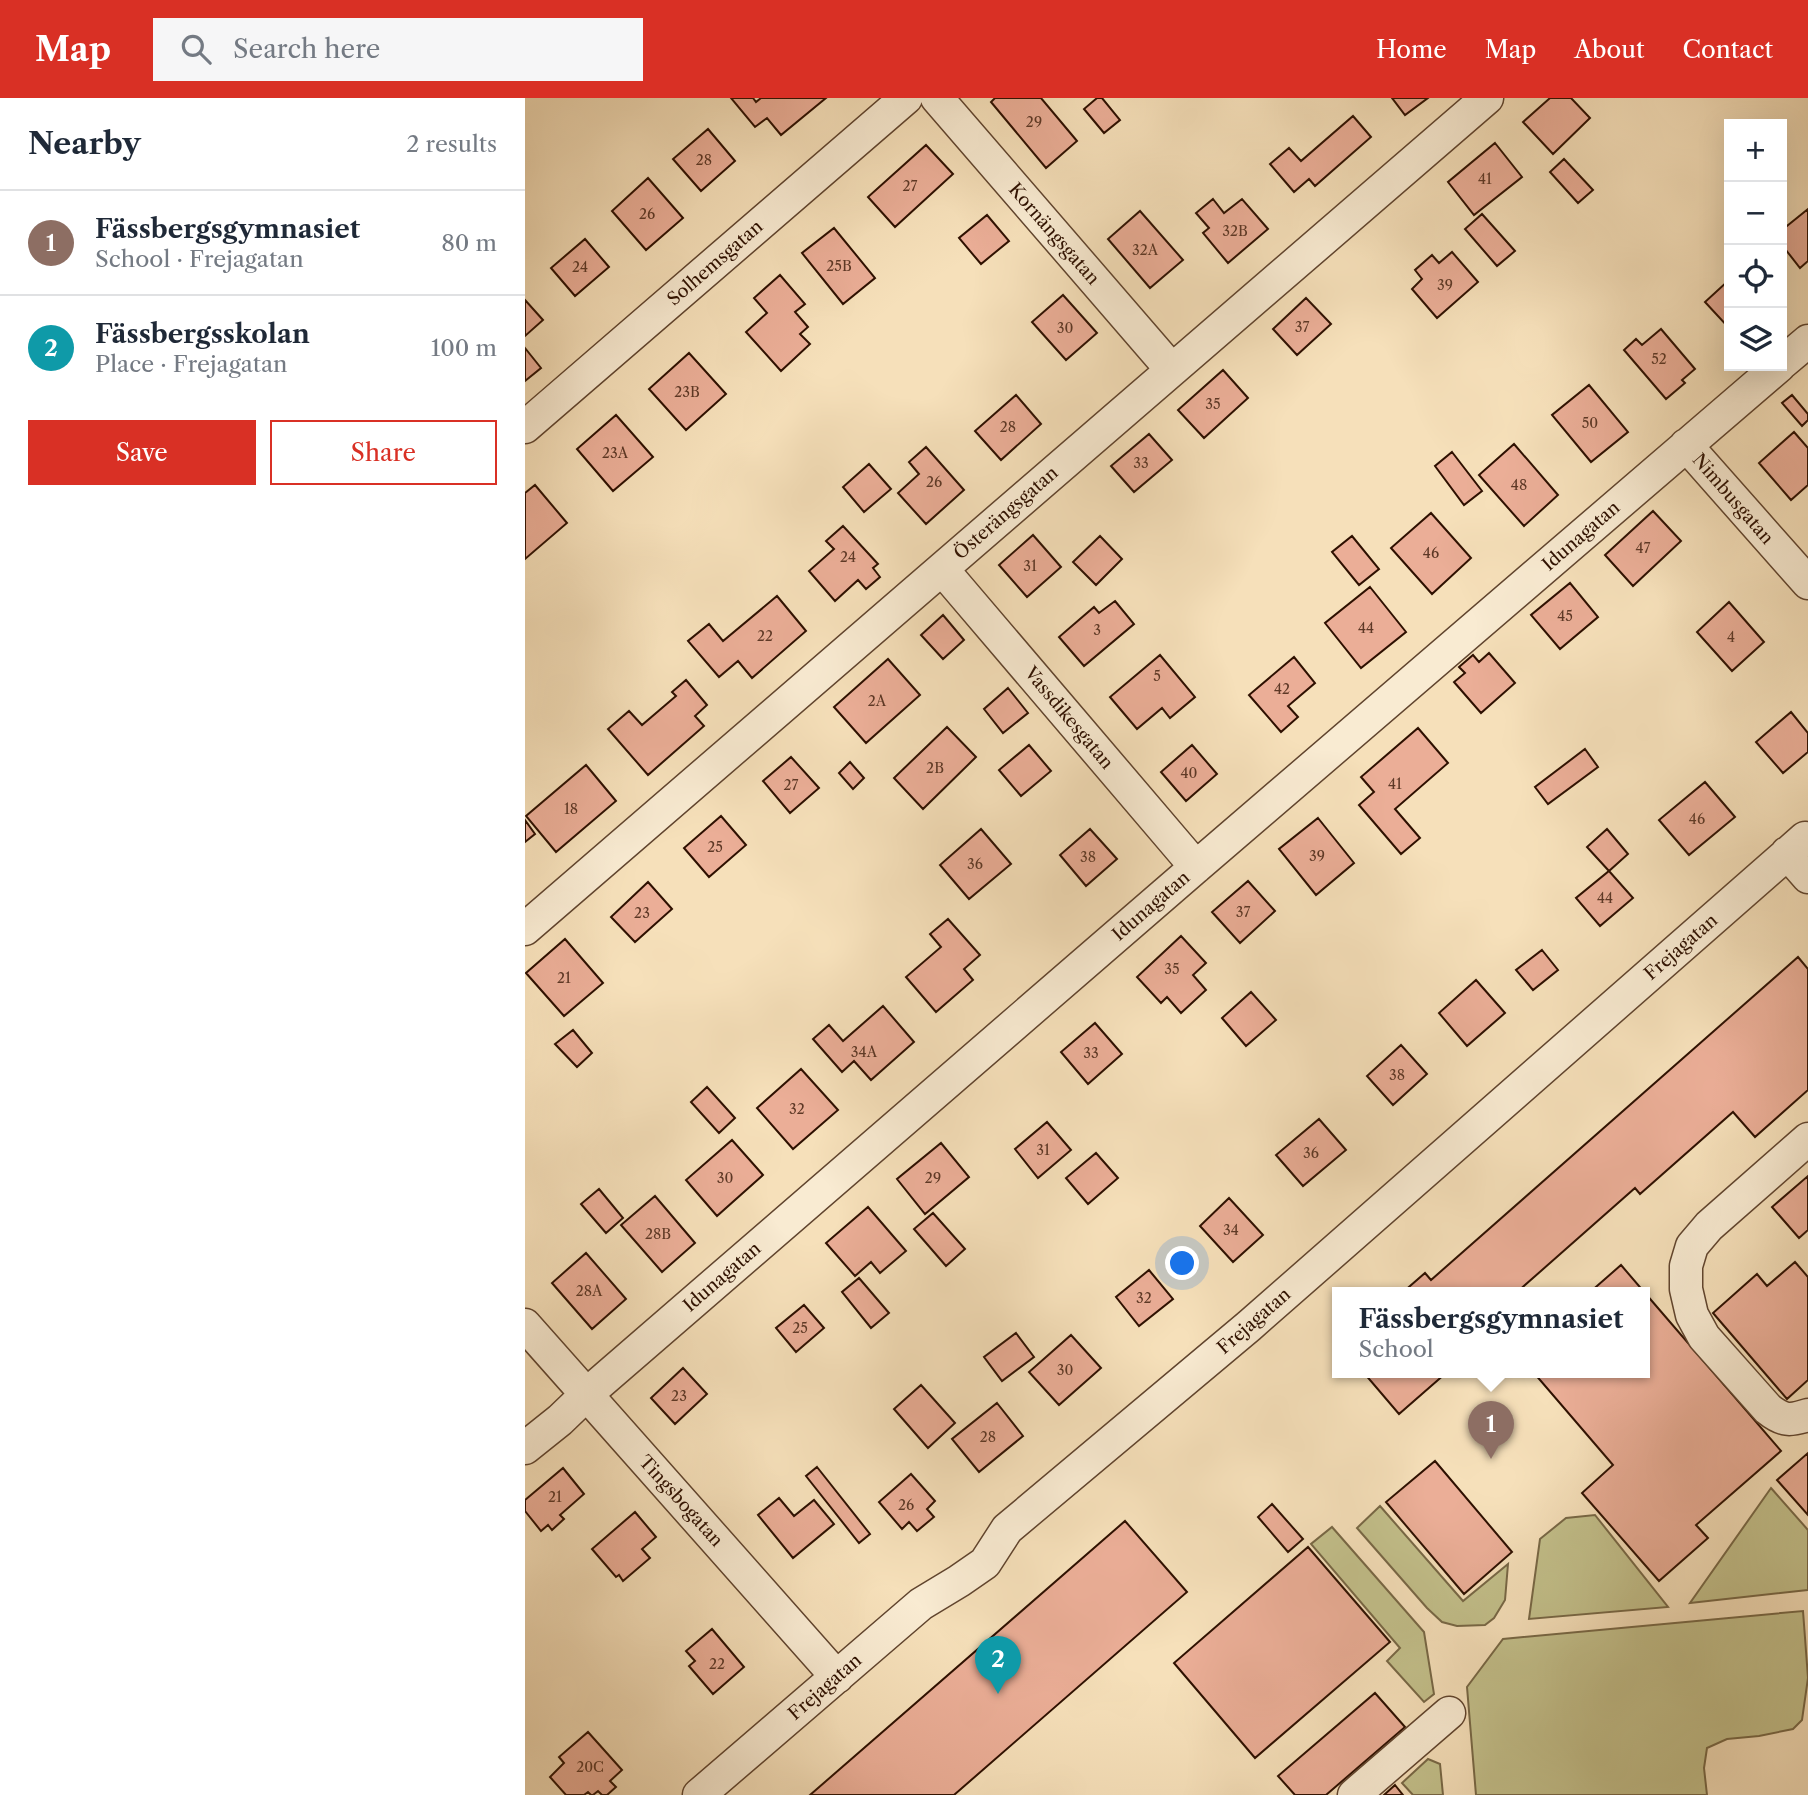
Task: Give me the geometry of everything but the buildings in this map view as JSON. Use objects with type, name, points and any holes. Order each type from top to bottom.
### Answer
[{"type":"street","name":"Kornängsgatan","points":[[937,98],[1172,370]]},
{"type":"street","name":"Österängsgatan","points":[[525,929],[1487,98]]},
{"type":"street","name":"Solhemsgatan","points":[[525,428],[888,104]]},
{"type":"street","name":"Idunagatan","points":[[1787,358],[1808,341]]},
{"type":"street","name":"Idunagatan","points":[[525,1448],[1772,371]]},
{"type":"street","name":"Nimbusgatan","points":[[1686,445],[1808,583]]},
{"type":"street","name":"Vassdikesgatan","points":[[941,569],[1196,867]]},
{"type":"street","name":"Frejagatan","points":[[699,1795],[921,1604],[985,1563],[1007,1529],[1259,1317],[1796,846],[1808,877]]},
{"type":"street","points":[[1808,1139],[1709,1226],[1692,1246],[1686,1266],[1686,1289],[1692,1315],[1704,1337],[1768,1409],[1778,1417],[1790,1420],[1808,1415]]},
{"type":"street","name":"Tingsbogatan","points":[[525,1325],[837,1676]]},
{"type":"street","points":[[1354,1795],[1449,1713]]},
{"type":"shaded area","points":[[1771,1488],[1808,1530],[1808,1590],[1690,1603]]},
{"type":"shaded area","points":[[1380,1506],[1463,1601],[1508,1564],[1505,1600],[1494,1618],[1485,1625],[1457,1626],[1442,1622],[1427,1608],[1357,1528]]},
{"type":"shaded area","points":[[1595,1515],[1668,1607],[1529,1619],[1540,1539],[1566,1518]]},
{"type":"shaded area","points":[[1332,1527],[1424,1632],[1434,1694],[1424,1702],[1387,1661],[1400,1648],[1311,1544]]},
{"type":"shaded area","points":[[1803,1611],[1808,1678],[1802,1720],[1793,1729],[1727,1739],[1707,1748],[1704,1768],[1707,1795],[1476,1795],[1467,1687],[1503,1639]]},
{"type":"shaded area","points":[[1428,1759],[1440,1764],[1443,1795],[1413,1795],[1402,1783]]},
{"type":"place","name":"Fässbergsgymnasiet","points":[[1491,1459]]},
{"type":"place","name":"Fässbergsskolan","points":[[998,1694]]}]
